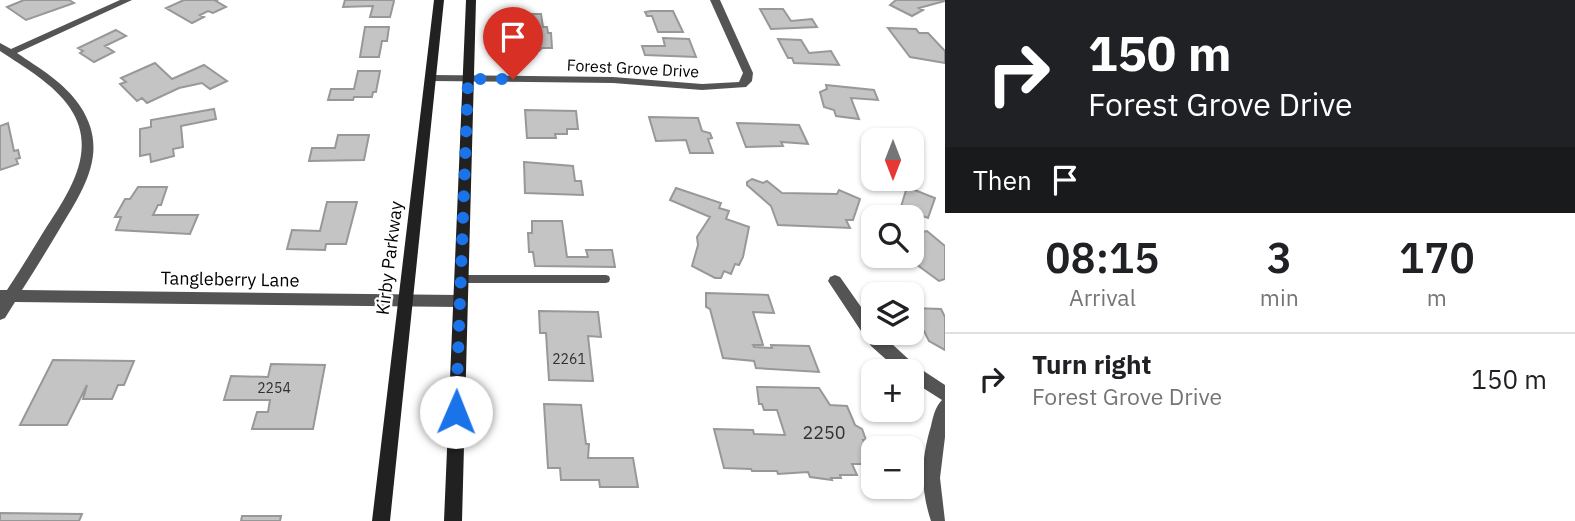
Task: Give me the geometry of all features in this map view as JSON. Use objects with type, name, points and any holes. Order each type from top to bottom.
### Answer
[{"type":"main road","name":"Kirby Parkway","points":[[381,521],[439,0]]},
{"type":"main road","points":[[453,521],[471,0]]},
{"type":"street","points":[[5,49],[127,0]]},
{"type":"street","name":"Forest Grove Drive","points":[[432,78],[613,80],[735,87],[747,81],[745,64],[715,0]]},
{"type":"street","points":[[0,314],[6,296],[83,179],[89,147],[86,123],[73,101],[5,49]]},
{"type":"street","points":[[835,281],[876,341],[896,359]]},
{"type":"street","name":"Tangleberry Lane","points":[[6,296],[459,301]]},
{"type":"street","points":[[924,380],[945,394]]},
{"type":"street","points":[[940,521],[932,497],[930,476],[931,454],[945,407]]},
{"type":"lane","points":[[460,279],[606,279]]},
{"type":"building","points":[[24,0],[69,0],[74,3],[26,20],[7,7]]},
{"type":"building","points":[[184,0],[218,0],[216,1],[226,7],[213,13],[208,11],[200,15],[204,17],[192,23],[166,8]]},
{"type":"building","points":[[345,0],[394,1],[390,17],[370,17],[373,6],[343,7]]},
{"type":"building","points":[[896,0],[945,1],[919,8],[923,10],[912,16],[890,5]]},
{"type":"building","points":[[760,9],[783,9],[791,21],[812,19],[817,27],[771,29]]},
{"type":"building","points":[[673,11],[683,32],[658,32],[652,16],[647,16],[645,12]]},
{"type":"building","points":[[514,14],[541,14],[543,27],[547,27],[548,33],[551,33],[552,48],[516,51]]},
{"type":"building","points":[[365,27],[389,27],[387,41],[382,41],[379,57],[360,57]]},
{"type":"building","points":[[888,28],[916,29],[919,33],[928,33],[945,51],[945,63],[910,57]]},
{"type":"building","points":[[116,30],[126,36],[105,46],[114,52],[94,62],[80,53],[83,51],[78,48]]},
{"type":"building","points":[[663,38],[689,39],[696,57],[645,55],[642,46],[665,46]]},
{"type":"building","points":[[778,39],[801,40],[809,53],[831,51],[839,65],[794,63],[792,58],[788,58]]},
{"type":"building","points":[[155,63],[172,79],[204,65],[227,81],[210,89],[202,83],[179,88],[147,103],[142,98],[137,101],[120,84],[126,82],[121,78]]},
{"type":"building","points":[[358,71],[380,71],[376,92],[373,92],[372,97],[328,100],[331,89],[354,89]]},
{"type":"building","points":[[826,85],[874,90],[878,100],[851,98],[859,119],[836,116],[834,110],[824,107],[820,92],[827,89]]},
{"type":"building","points":[[214,109],[216,119],[181,126],[183,147],[173,149],[174,156],[151,162],[150,154],[140,156],[140,129],[151,127],[151,120]]},
{"type":"building","points":[[525,110],[576,111],[578,129],[567,129],[567,134],[555,134],[556,138],[527,138]]},
{"type":"building","points":[[649,117],[698,118],[702,131],[710,133],[712,138],[708,139],[713,153],[690,153],[686,140],[656,141]]},
{"type":"building","points":[[8,123],[14,151],[18,150],[20,158],[16,159],[18,164],[0,170],[0,126]]},
{"type":"building","points":[[737,123],[799,125],[808,144],[781,142],[783,146],[746,147]]},
{"type":"building","points":[[338,135],[369,135],[364,160],[309,161],[312,148],[335,148]]},
{"type":"building","points":[[524,162],[573,166],[575,181],[581,181],[583,195],[525,193]]},
{"type":"building","points":[[752,179],[763,183],[767,181],[782,193],[837,194],[839,190],[860,199],[853,220],[846,220],[850,228],[778,225],[771,206],[747,185]]},
{"type":"building","points":[[138,187],[167,187],[161,205],[158,205],[153,215],[198,215],[190,234],[116,230],[121,217],[115,217],[125,199],[130,199]]},
{"type":"building","points":[[676,188],[721,203],[719,208],[729,211],[726,219],[749,227],[743,257],[739,265],[735,264],[731,274],[724,271],[721,278],[715,278],[692,266],[698,245],[697,237],[710,217],[670,200]]},
{"type":"building","points":[[906,191],[917,191],[935,198],[928,218],[924,216],[924,205],[902,205]]},
{"type":"building","points":[[327,202],[357,202],[346,244],[326,244],[325,250],[287,249],[292,230],[320,231]]},
{"type":"building","points":[[532,221],[562,221],[567,257],[588,257],[586,250],[612,250],[615,267],[535,266],[533,252],[529,252],[528,233],[532,233]]},
{"type":"building","points":[[927,231],[945,246],[945,279],[939,281],[921,268],[924,268],[924,232]]},
{"type":"building","points":[[706,293],[768,295],[774,313],[753,312],[763,345],[753,345],[754,347],[809,346],[819,372],[756,368],[754,361],[723,358],[710,309],[706,307]]},
{"type":"building","points":[[924,308],[941,309],[945,317],[945,350],[929,341],[924,331]]},
{"type":"building","points":[[539,311],[598,312],[601,337],[588,336],[593,381],[549,380],[546,333],[540,333]]},
{"type":"building","points":[[53,360],[134,361],[124,385],[118,385],[112,399],[83,399],[87,385],[67,425],[20,425]]},
{"type":"building","points":[[271,364],[325,365],[313,429],[252,429],[257,412],[268,412],[270,400],[224,400],[231,376],[268,377]]},
{"type":"building","points":[[757,387],[819,388],[830,405],[847,406],[855,425],[862,429],[865,436],[861,436],[861,464],[852,464],[857,475],[840,475],[841,478],[831,478],[832,480],[810,477],[808,472],[778,474],[777,471],[724,468],[714,429],[753,430],[754,434],[785,435],[777,410],[764,410],[762,404],[759,404]]},
{"type":"building","points":[[544,404],[581,405],[586,444],[589,444],[588,458],[633,458],[638,487],[600,487],[599,480],[561,480],[560,468],[548,468]]},
{"type":"building","points":[[0,513],[82,514],[79,521],[0,521]]},
{"type":"building","points":[[242,516],[281,516],[280,521],[241,521]]},
{"type":"route","points":[[456,412],[468,79],[513,79]]}]
